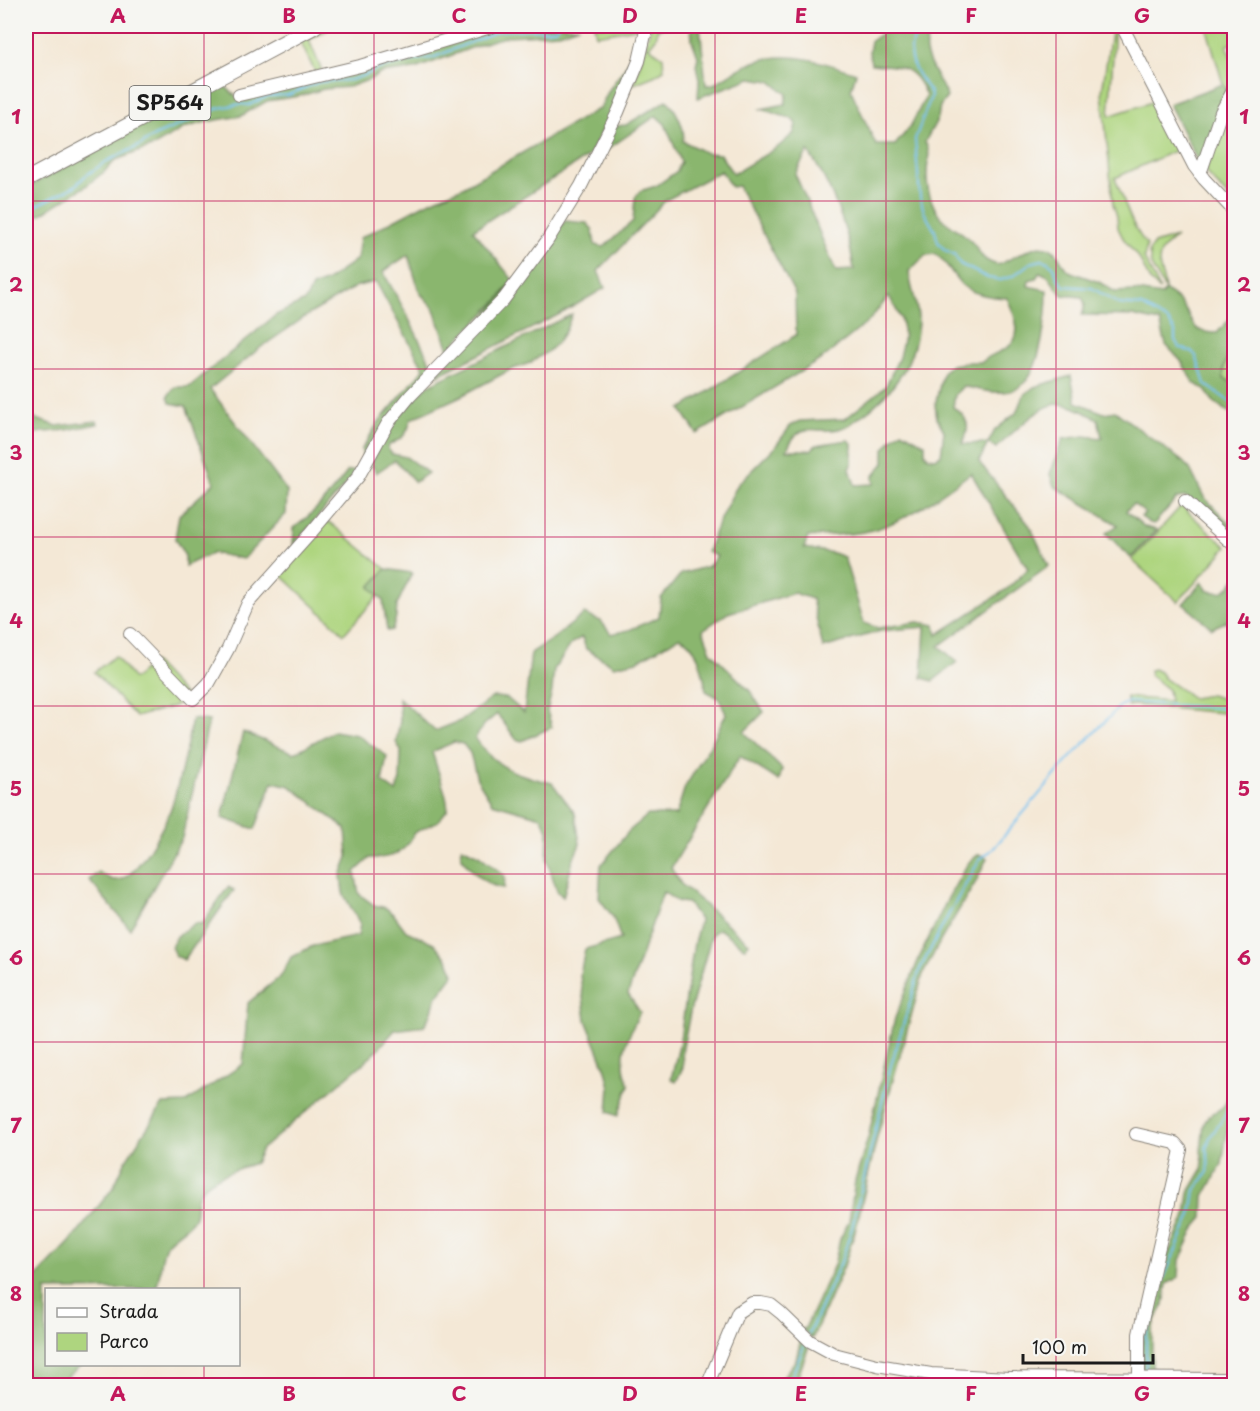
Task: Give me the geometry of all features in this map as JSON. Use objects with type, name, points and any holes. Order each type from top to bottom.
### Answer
[{"type":"main road","name":"SP564","points":[[26,180],[315,26]]},
{"type":"street","points":[[238,94],[360,66],[495,26]]},
{"type":"street","points":[[130,634],[193,699],[210,683],[248,603],[358,477],[387,423],[410,396],[504,299],[547,241],[581,186],[618,112],[639,61],[647,26]]},
{"type":"street","points":[[1122,26],[1199,173],[1234,211]]},
{"type":"street","points":[[1199,173],[1221,112],[1234,89]]},
{"type":"street","points":[[1185,501],[1234,545]]},
{"type":"street","points":[[1136,1134],[1175,1143],[1181,1150],[1139,1334],[1138,1379]]},
{"type":"street","points":[[707,1386],[738,1312],[752,1303],[771,1305],[818,1346],[852,1360],[877,1365],[942,1375],[1009,1378],[1234,1379]]},
{"type":"green space","points":[[324,26],[335,26],[309,40],[322,71],[315,72],[299,39]]},
{"type":"green space","points":[[503,26],[579,26],[559,33],[509,36],[415,69],[381,73],[349,87],[324,89],[300,96],[267,101],[241,116],[184,128],[154,146],[116,160],[86,186],[43,213],[26,220],[26,188],[220,82],[238,98],[348,73]]},
{"type":"green space","points":[[594,26],[643,26],[643,27],[596,35]]},
{"type":"green space","points":[[651,26],[683,26],[658,28],[656,38],[649,47],[663,57],[664,70],[634,84]]},
{"type":"green space","points":[[691,26],[700,26],[706,85],[712,85],[754,62],[780,57],[806,59],[856,73],[851,90],[876,145],[895,145],[910,127],[926,96],[911,73],[898,67],[871,64],[869,52],[871,41],[892,26],[944,26],[933,33],[927,41],[926,49],[932,69],[947,97],[940,106],[938,118],[925,142],[929,154],[928,186],[931,200],[938,213],[947,223],[969,239],[983,257],[991,263],[998,265],[1030,249],[1039,246],[1048,247],[1056,252],[1066,269],[1099,282],[1115,292],[1135,291],[1162,295],[1165,290],[1180,302],[1193,324],[1201,331],[1217,333],[1234,315],[1234,344],[1223,373],[1224,379],[1234,383],[1234,414],[1213,401],[1205,390],[1194,383],[1181,361],[1166,345],[1160,322],[1132,316],[1082,315],[1085,304],[1082,297],[1062,295],[1048,276],[1040,272],[1036,278],[1029,280],[1028,286],[1047,290],[1046,313],[1042,341],[1034,368],[1028,378],[1021,386],[1008,392],[993,392],[963,386],[955,395],[953,407],[967,423],[967,433],[962,444],[988,443],[979,462],[1030,526],[1049,566],[939,646],[957,662],[933,681],[922,678],[925,627],[881,631],[823,648],[812,599],[794,593],[728,613],[703,630],[711,652],[750,691],[764,712],[744,732],[782,769],[779,781],[740,756],[671,868],[681,884],[749,943],[745,948],[719,929],[712,934],[691,1008],[682,1052],[683,1067],[676,1082],[671,1079],[679,1046],[694,943],[700,920],[688,903],[678,902],[663,892],[628,994],[640,1012],[625,1047],[624,1065],[629,1085],[618,1116],[608,1112],[610,1087],[606,1070],[586,1020],[580,975],[585,949],[621,939],[613,917],[599,898],[601,865],[629,831],[648,815],[676,815],[685,787],[726,714],[719,698],[706,691],[696,652],[679,637],[637,661],[614,666],[586,649],[582,637],[572,643],[554,669],[547,711],[552,727],[522,741],[516,739],[497,714],[484,725],[475,738],[483,749],[500,764],[518,773],[552,783],[575,813],[580,844],[563,897],[557,891],[547,860],[548,830],[541,817],[492,803],[477,779],[470,753],[463,744],[454,742],[432,752],[448,809],[438,821],[414,833],[402,850],[391,856],[370,858],[355,872],[359,894],[374,905],[386,908],[406,931],[434,943],[448,960],[454,974],[436,998],[424,1026],[395,1030],[373,1055],[262,1149],[255,1163],[222,1175],[206,1185],[197,1198],[193,1220],[166,1245],[155,1288],[45,1288],[45,1366],[80,1366],[57,1385],[26,1385],[26,1288],[70,1242],[113,1188],[126,1160],[163,1104],[185,1103],[243,1064],[248,1003],[281,976],[291,957],[313,946],[358,936],[360,924],[343,893],[341,875],[348,857],[346,829],[290,786],[273,782],[255,829],[222,818],[243,732],[294,753],[334,731],[357,735],[387,756],[382,782],[396,792],[400,780],[401,751],[396,742],[400,721],[399,698],[435,731],[460,721],[493,697],[507,698],[524,713],[531,653],[584,614],[601,621],[611,634],[629,630],[659,617],[661,598],[681,574],[709,566],[717,556],[707,552],[719,521],[738,484],[775,447],[791,425],[800,421],[845,419],[886,386],[899,357],[904,336],[901,319],[889,296],[868,322],[822,359],[697,434],[681,409],[796,335],[795,294],[738,186],[731,187],[721,171],[666,200],[598,271],[605,288],[564,312],[436,376],[565,221],[587,223],[593,230],[595,245],[604,247],[633,221],[635,198],[640,191],[656,186],[677,171],[681,162],[665,124],[656,116],[602,153],[616,126],[626,125],[667,100],[680,119],[683,141],[706,153],[720,154],[733,174],[778,147],[794,133],[796,124],[792,119],[761,109],[785,104],[787,94],[770,81],[751,78],[698,98],[699,80],[696,65],[698,57],[692,40]],"holes":[[[808,151],[838,208],[848,239],[854,270],[836,271],[795,174]],[[936,254],[966,288],[976,293],[1007,298],[1017,326],[1014,340],[1003,350],[982,362],[951,365],[943,372],[935,405],[937,418],[944,431],[941,455],[936,458],[928,457],[925,453],[925,444],[902,431],[884,449],[884,463],[873,477],[874,484],[855,485],[850,469],[852,443],[848,440],[816,445],[811,450],[787,450],[792,439],[805,430],[836,430],[849,425],[872,408],[893,386],[909,361],[917,332],[918,317],[909,271],[926,255]],[[971,473],[1028,569],[1007,589],[937,635],[935,625],[918,622],[878,628],[864,623],[844,557],[804,548],[808,537],[864,532],[893,523],[934,500]]]},
{"type":"green space","points":[[1112,26],[1115,26],[1109,116],[1155,101],[1179,149],[1115,178],[1132,221],[1147,245],[1144,258],[1160,290],[1150,281],[1140,260],[1123,238],[1118,228],[1113,204],[1102,92]]},
{"type":"green space","points":[[1206,26],[1232,26],[1234,43],[1227,45],[1235,74],[1228,92],[1223,84]]},
{"type":"green space","points":[[639,47],[631,73],[590,155],[473,230],[513,280],[499,299],[449,349],[433,307],[420,293],[408,255],[383,272],[432,366],[363,460],[362,449],[378,423],[424,369],[376,282],[357,286],[308,315],[260,348],[210,389],[287,491],[286,514],[243,559],[212,553],[185,566],[185,556],[175,539],[179,515],[214,483],[186,406],[170,403],[168,396],[175,387],[189,387],[276,315],[305,301],[312,287],[327,281],[357,259],[360,238],[426,203],[463,187],[600,108],[609,90]]},
{"type":"green space","points":[[1223,84],[1228,92],[1199,164],[1169,104]]},
{"type":"green space","points":[[1234,95],[1234,203],[1205,172],[1222,119]]},
{"type":"green space","points":[[1176,237],[1165,247],[1160,256],[1159,266],[1165,290],[1151,265],[1149,252],[1154,244]]},
{"type":"green space","points":[[572,314],[566,330],[547,352],[530,363],[510,370],[411,419],[404,435],[389,445],[388,449],[392,454],[406,457],[428,473],[415,482],[395,460],[376,473],[372,465],[381,440],[403,411],[427,386]]},
{"type":"green space","points":[[1234,345],[1234,383],[1224,379],[1224,369]]},
{"type":"green space","points":[[1071,376],[1076,402],[1104,413],[1115,411],[1190,469],[1204,497],[1233,527],[1231,538],[1186,497],[1177,498],[1154,524],[1141,517],[1145,513],[1133,504],[1126,511],[1145,527],[1157,530],[1131,558],[1106,533],[1118,525],[1054,486],[1050,474],[1063,439],[1084,436],[1102,438],[1098,419],[1073,407],[1058,404],[1043,409],[996,448],[988,443],[995,430],[1016,413],[1023,396],[1034,387]]},
{"type":"green space","points":[[30,417],[57,426],[97,421],[98,424],[26,434],[26,418]]},
{"type":"green space","points":[[348,471],[357,471],[293,546],[294,528],[317,508]]},
{"type":"green space","points":[[1181,506],[1227,547],[1178,602],[1132,560]]},
{"type":"green space","points":[[329,522],[386,569],[370,587],[379,595],[344,634],[278,572],[323,523]]},
{"type":"green space","points":[[386,569],[412,573],[397,605],[392,630],[387,631],[383,600],[370,587]]},
{"type":"green space","points":[[1234,580],[1234,618],[1212,628],[1183,604],[1202,582],[1208,591],[1217,592],[1226,590]]},
{"type":"green space","points":[[115,656],[134,679],[153,662],[188,699],[172,707],[136,717],[94,672]]},
{"type":"green space","points":[[1154,669],[1193,698],[1210,695],[1234,702],[1234,714],[1128,706],[1126,697],[1170,701],[1168,690],[1150,675],[1149,670]]},
{"type":"green space","points":[[192,719],[209,721],[182,838],[130,929],[89,880],[99,872],[113,880],[123,878],[132,872],[150,850],[172,805]]},
{"type":"green space","points":[[462,847],[480,856],[505,876],[504,888],[492,885],[474,872],[461,856]]},
{"type":"green space","points":[[979,854],[987,858],[977,880],[923,974],[877,1137],[856,1228],[844,1266],[812,1339],[802,1329],[805,1328],[834,1265],[840,1239],[849,1221],[855,1181],[869,1134],[895,1018],[920,956],[948,898],[968,863]]},
{"type":"green space","points":[[228,887],[234,890],[184,960],[175,955],[171,947],[177,936],[195,923],[202,924]]},
{"type":"green space","points":[[1234,1075],[1234,1116],[1228,1127],[1222,1164],[1204,1197],[1203,1218],[1196,1226],[1180,1260],[1179,1277],[1167,1284],[1164,1305],[1155,1320],[1152,1331],[1152,1374],[1142,1374],[1141,1346],[1155,1281],[1186,1215],[1189,1192],[1202,1170],[1201,1151],[1204,1124],[1208,1116],[1226,1103]]},
{"type":"green space","points":[[801,1339],[809,1346],[795,1385],[781,1386],[784,1375],[796,1360]]},
{"type":"waterway","points":[[26,211],[75,186],[107,161],[154,136],[219,108],[240,104],[249,105],[268,96],[288,95],[319,82],[351,80],[377,69],[432,58],[498,31],[545,30],[559,26]]},
{"type":"waterway","points":[[924,26],[916,35],[910,52],[914,67],[931,97],[915,139],[920,197],[924,212],[935,231],[938,242],[945,250],[954,254],[960,264],[988,278],[1001,280],[1013,276],[1030,263],[1042,260],[1054,267],[1057,277],[1064,286],[1092,288],[1119,304],[1142,306],[1168,321],[1175,331],[1175,340],[1179,347],[1196,356],[1205,384],[1230,402],[1234,402]]},
{"type":"waterway","points":[[809,1333],[841,1262],[852,1228],[891,1065],[920,969],[980,859],[993,849],[1068,760],[1120,706],[1128,702],[1234,709]]},
{"type":"waterway","points":[[1146,1374],[1146,1336],[1159,1289],[1191,1215],[1195,1190],[1208,1172],[1206,1149],[1210,1137],[1225,1116],[1234,1092]]},
{"type":"waterway","points":[[788,1386],[804,1346]]}]
